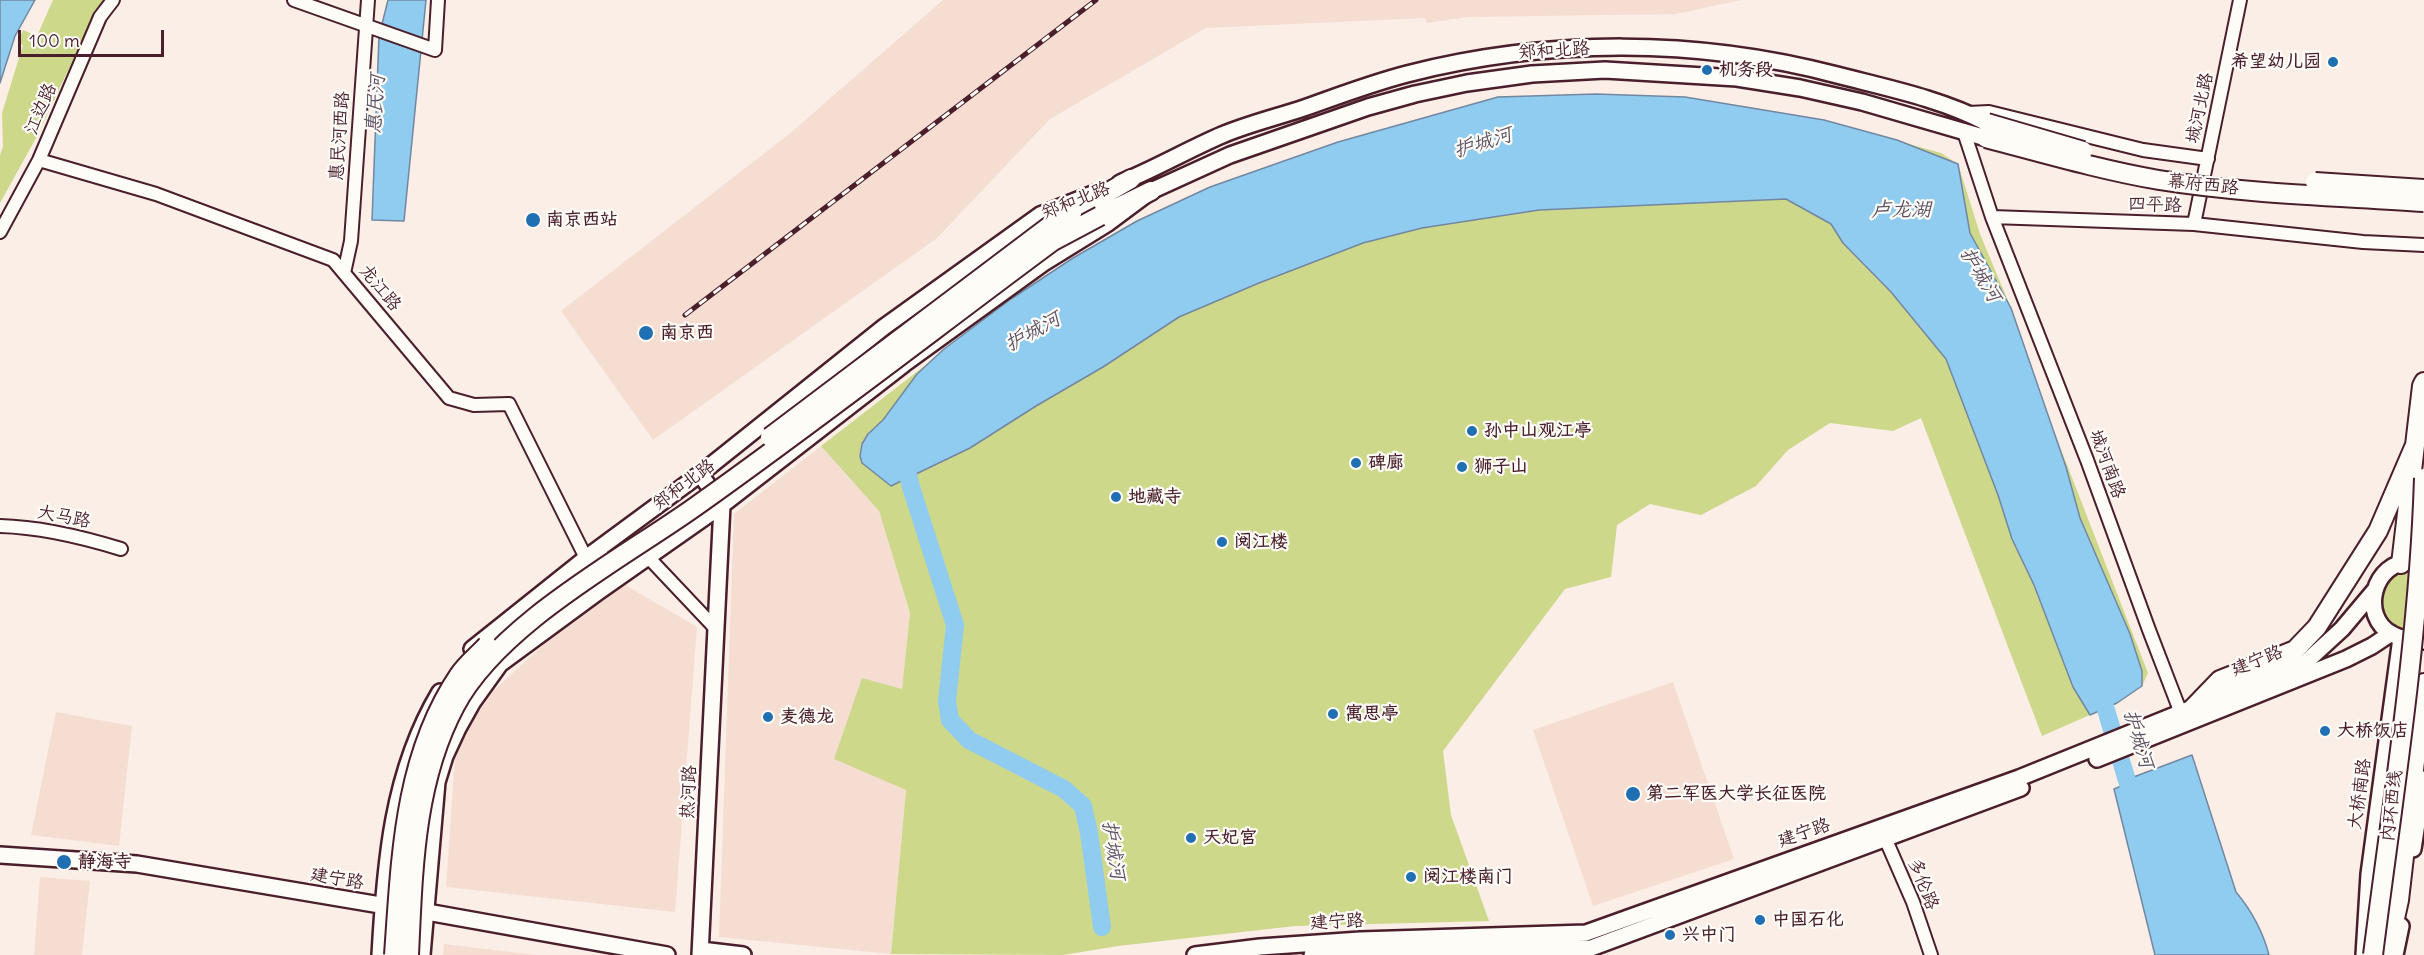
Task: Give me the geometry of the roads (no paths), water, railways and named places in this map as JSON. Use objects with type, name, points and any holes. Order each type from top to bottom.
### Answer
[{"type":"highway","name":"幕府西路","points":[[1987,130],[2163,169],[2424,189]]},
{"type":"highway","name":"幕府西路","points":[[1987,130],[2070,161],[2160,180],[2235,189],[2424,202]]},
{"type":"highway","name":"郑和北路","points":[[394,955],[403,839],[416,767],[428,732],[460,674],[513,622],[691,499],[975,281],[1047,228],[1131,179]]},
{"type":"highway","name":"郑和北路","points":[[409,955],[413,881],[421,804],[429,770],[455,705],[495,653],[559,600],[701,503],[1053,241],[1151,191]]},
{"type":"highway","points":[[2401,564],[2424,382]]},
{"type":"highway","points":[[2183,715],[2220,680],[2295,650],[2317,627],[2378,531],[2415,445]]},
{"type":"highway","name":"内环西线","points":[[2370,954],[2411,666],[2423,521],[2424,476]]},
{"type":"highway","name":"内环西线","points":[[2370,954],[2418,671],[2424,605]]},
{"type":"highway","points":[[2388,955],[2399,900],[2424,684]]},
{"type":"main road","name":"郑和北路","points":[[380,955],[382,905],[389,841],[401,783],[427,713],[453,670],[478,642],[586,558],[700,474],[884,327],[1040,214],[1131,179],[1223,135],[1364,87],[1406,74],[1460,62],[1531,52],[1607,47],[1670,48],[1741,54],[1804,66],[1968,113],[1987,130]]},
{"type":"main road","name":"郑和北路","points":[[422,955],[437,782],[445,756],[472,703],[500,664],[722,505],[904,364],[1045,262],[1108,223],[1151,191],[1230,155],[1368,107],[1467,83],[1532,74],[1605,70],[1737,78],[1800,88],[1862,102],[1964,132],[1987,130]]},
{"type":"main road","points":[[700,474],[722,505]]},
{"type":"main road","name":"热河路","points":[[700,952],[722,505]]},
{"type":"main road","points":[[2401,564],[2424,563]]},
{"type":"main road","name":"建宁路","points":[[1195,955],[1260,947],[1349,941],[1586,933],[1883,833],[2094,755],[2306,662],[2343,628],[2374,591],[2385,571],[2401,564]]},
{"type":"main road","points":[[2374,591],[2376,618],[2396,636],[2424,641]]},
{"type":"main road","name":"建宁路","points":[[2183,715],[2266,689],[2346,659],[2396,636]]},
{"type":"main road","name":"大桥南路","points":[[2370,954],[2369,874],[2396,636]]},
{"type":"main road","points":[[2395,955],[2424,779]]},
{"type":"main road","name":"建宁路","points":[[1312,955],[1417,950],[1592,952],[1883,833]]},
{"type":"main road","name":"建宁路","points":[[0,855],[137,864],[667,955]]},
{"type":"main road","points":[[700,952],[743,955]]},
{"type":"street","name":"江边路","points":[[0,232],[39,160],[100,17],[113,0]]},
{"type":"street","points":[[294,0],[431,49],[438,0]]},
{"type":"street","name":"惠民河西路","points":[[344,273],[351,241],[368,27],[368,0]]},
{"type":"street","name":"城河北路","points":[[2194,224],[2241,0]]},
{"type":"street","points":[[1968,113],[1989,112],[2143,150],[2208,159]]},
{"type":"street","name":"城河南路","points":[[1964,132],[1992,217],[2079,438],[2149,630],[2183,715]]},
{"type":"street","name":"龙江路","points":[[39,160],[156,194],[333,261],[449,398],[474,405],[509,404],[586,558]]},
{"type":"street","name":"四平路","points":[[1992,217],[2194,224],[2424,245]]},
{"type":"street","name":"大马路","points":[[0,526],[83,537],[121,549]]},
{"type":"street","points":[[586,558],[648,557],[717,630]]},
{"type":"street","name":"多伦路","points":[[1883,833],[1913,903],[1930,955]]},
{"type":"street","points":[[1586,933],[1592,952]]},
{"type":"water","points":[[0,0],[35,0],[15,36],[0,83]]},
{"type":"water","points":[[388,0],[426,0],[404,221],[372,220],[379,36]]},
{"type":"water","name":"卢龙湖","points":[[1596,94],[1685,97],[1824,120],[1897,140],[1958,164],[1970,233],[2011,308],[2066,467],[2080,518],[2130,634],[2142,671],[2142,686],[2117,703],[2090,715],[2073,687],[2034,585],[2012,539],[1998,495],[1946,359],[1891,292],[1843,243],[1831,224],[1786,199],[1539,210],[1422,228],[1363,243],[1179,317],[1103,367],[970,448],[891,486],[862,463],[860,456],[862,444],[868,434],[883,420],[917,374],[944,349],[1011,299],[1073,258],[1137,221],[1210,187],[1338,142],[1498,97]]},
{"type":"water","points":[[2192,755],[2236,892],[2256,922],[2269,955],[2155,955],[2114,789],[2124,785],[2123,781]]},
{"type":"waterway","name":"护城河","points":[[903,455],[955,625],[947,701],[950,720],[969,740],[1064,789],[1083,806],[1102,927]]},
{"type":"waterway","name":"护城河","points":[[2099,686],[2133,801]]},
{"type":"railway","points":[[685,315],[1096,0]]},
{"type":"place","name":"希望幼儿园","points":[[2333,62]]},
{"type":"place","name":"机务段","points":[[1707,70]]},
{"type":"place","name":"南京西站","points":[[533,220]]},
{"type":"place","name":"南京西","points":[[646,333]]},
{"type":"place","name":"孙中山观江亭","points":[[1472,431]]},
{"type":"place","name":"碑廊","points":[[1356,463]]},
{"type":"place","name":"狮子山","points":[[1462,467]]},
{"type":"place","name":"地藏寺","points":[[1116,497]]},
{"type":"place","name":"阅江楼","points":[[1222,542]]},
{"type":"place","name":"寓思亭","points":[[1333,714]]},
{"type":"place","name":"麦德龙","points":[[768,717]]},
{"type":"place","name":"大桥饭店","points":[[2325,731]]},
{"type":"place","name":"第二军医大学长征医院","points":[[1633,794]]},
{"type":"place","name":"天妃宫","points":[[1191,838]]},
{"type":"place","name":"静海寺","points":[[64,862]]},
{"type":"place","name":"阅江楼南门","points":[[1411,877]]},
{"type":"place","name":"中国石化","points":[[1760,920]]},
{"type":"place","name":"兴中门","points":[[1670,935]]},
{"type":"water label","name":"惠民河","points":[[376,104]]}]
